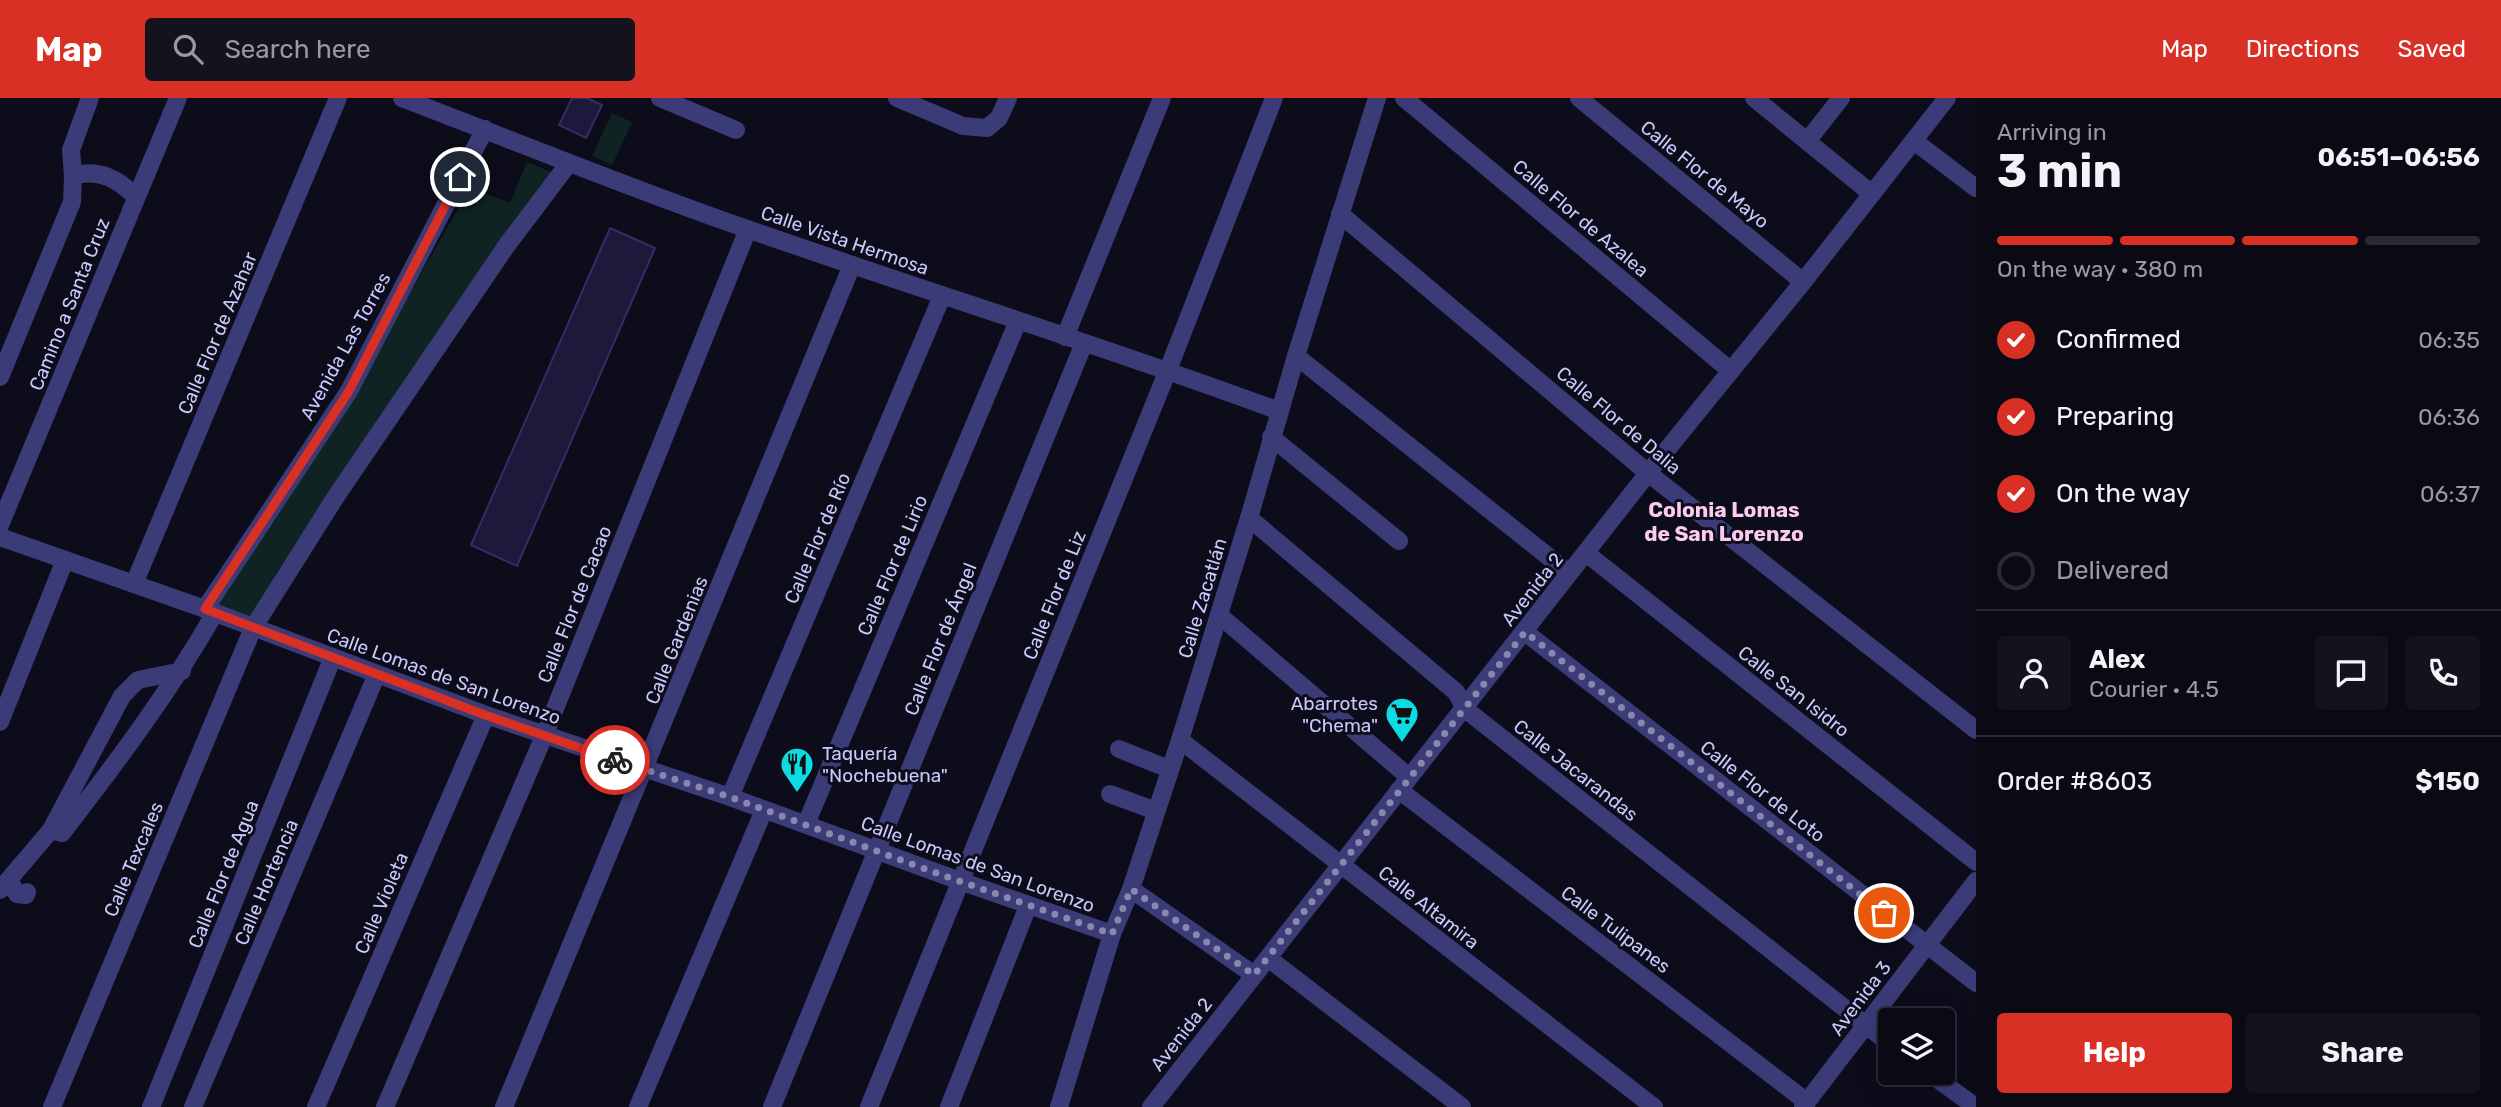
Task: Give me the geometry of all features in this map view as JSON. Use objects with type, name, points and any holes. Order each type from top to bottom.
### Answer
[{"type":"street","points":[[0,377],[72,202],[71,150],[90,98]]},
{"type":"street","name":"Camino a Santa Cruz","points":[[0,525],[7,490],[178,98]]},
{"type":"street","name":"Calle Flor de Azahar","points":[[134,584],[338,98]]},
{"type":"street","name":"Calle Vista Hermosa","points":[[402,98],[748,229],[1168,370],[1279,411]]},
{"type":"street","points":[[660,98],[736,130]]},
{"type":"street","points":[[897,98],[963,127],[987,128],[999,118],[1008,98]]},
{"type":"street","points":[[1065,337],[1162,98]]},
{"type":"street","name":"Calle Flor de Liz","points":[[869,1107],[1168,370],[1275,98]]},
{"type":"street","name":"Calle Zacatlán","points":[[1059,1107],[1112,934],[1131,889],[1180,740],[1377,98]]},
{"type":"street","name":"Calle Flor de Azalea","points":[[1404,98],[1731,371]]},
{"type":"street","name":"Calle Flor de Mayo","points":[[1579,98],[1803,282]]},
{"type":"street","points":[[1754,98],[1872,194]]},
{"type":"street","points":[[1808,140],[1841,98]]},
{"type":"street","name":"Avenida 2","points":[[1151,1107],[1648,472],[1803,282],[1947,98]]},
{"type":"street","name":"Avenida Las Torres","points":[[51,830],[62,833],[110,772],[182,671],[210,611],[349,391],[485,129]]},
{"type":"street","points":[[1914,141],[1976,188]]},
{"type":"street","name":"Calle Texcales","points":[[52,1107],[253,628],[335,498],[507,245],[569,163]]},
{"type":"street","points":[[73,176],[85,172],[105,174],[124,185],[136,197]]},
{"type":"street","name":"Calle Flor de Dalia","points":[[1340,214],[1648,472],[1976,730]]},
{"type":"street","name":"Calle Flor de Cacao","points":[[385,1107],[544,736],[748,229]]},
{"type":"street","name":"Calle Gardenias","points":[[504,1107],[852,265]]},
{"type":"street","name":"Calle Flor de Río","points":[[730,797],[942,296]]},
{"type":"street","name":"Calle Flor de Lirio","points":[[806,824],[1018,321]]},
{"type":"street","name":"Calle Flor de Ángel","points":[[772,1107],[1084,343]]},
{"type":"street","points":[[1296,356],[1569,573]]},
{"type":"street","points":[[1271,437],[1399,541]]},
{"type":"street","name":"Calle Jacarandas","points":[[1249,518],[1456,692],[1465,709],[1878,1035]]},
{"type":"street","name":"Calle Lomas de San Lorenzo","points":[[0,537],[210,611],[485,715],[730,797],[1112,934]]},
{"type":"street","name":"Calle San Isidro","points":[[1586,553],[1976,862]]},
{"type":"street","points":[[0,722],[65,560]]},
{"type":"street","name":"Calle Tulipanes","points":[[1219,615],[1404,784],[1805,1105]]},
{"type":"street","name":"Calle Flor de Loto","points":[[1525,632],[1976,983]]},
{"type":"street","name":"Calle Flor de Agua","points":[[151,1107],[333,657]]},
{"type":"street","name":"Avenida Las Torres","points":[[4,885],[51,830],[122,696],[138,680],[182,671]]},
{"type":"street","name":"Calle Hortencia","points":[[193,1107],[377,674]]},
{"type":"street","name":"Calle Violeta","points":[[316,1107],[485,715]]},
{"type":"street","name":"Calle Altamira","points":[[1180,740],[1654,1107]]},
{"type":"street","points":[[1119,749],[1169,769]]},
{"type":"street","points":[[1110,794],[1156,811]]},
{"type":"street","points":[[638,1107],[764,810]]},
{"type":"street","name":"Avenida 3","points":[[1805,1105],[1976,881]]},
{"type":"street","points":[[4,885],[17,894],[26,895],[27,892]]},
{"type":"street","points":[[1131,889],[1254,975]]},
{"type":"street","points":[[949,1107],[1028,906]]},
{"type":"street","points":[[1268,958],[1462,1107]]},
{"type":"street","points":[[1946,1085],[1976,1107]]},
{"type":"green space","points":[[612,113],[632,122],[612,165],[592,156]]},
{"type":"green space","points":[[527,162],[554,173],[276,573],[256,626],[214,610],[365,372],[470,188],[510,203]]},
{"type":"building","points":[[572,98],[587,98],[602,105],[586,138],[559,125]]},
{"type":"building","points":[[610,228],[655,248],[517,566],[471,545]]},
{"type":"way so far","points":[[615,760],[730,797],[1112,934],[1131,889],[1254,975],[1525,632],[1884,913]]},
{"type":"place","name":"Abarrotes \"Chema\"","points":[[1402,744]]},
{"type":"place","name":"Taquería \"Nochebuena\"","points":[[797,794]]},
{"type":"district","name":"Colonia Lomas de San Lorenzo","points":[[1724,522]]},
{"type":"route","points":[[460,177],[349,391],[205,609],[485,715],[615,760]]}]
